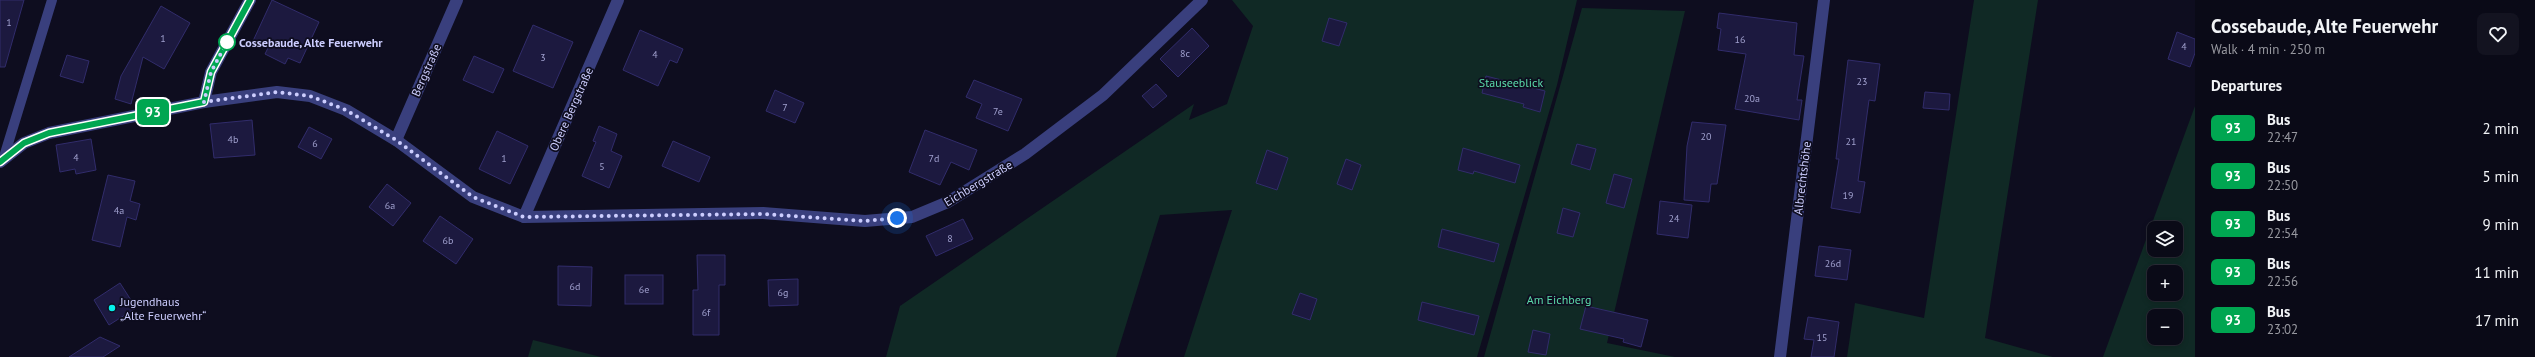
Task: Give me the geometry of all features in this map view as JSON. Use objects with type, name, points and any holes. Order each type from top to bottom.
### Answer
[{"type":"street","points":[[204,102],[211,72],[250,0]]},
{"type":"street","name":"Bergstraße","points":[[396,140],[457,0]]},
{"type":"street","name":"Obere Bergstraße","points":[[524,217],[618,0]]},
{"type":"street","name":"Eichbergstraße","points":[[1,161],[24,143],[49,133],[204,102],[277,92],[310,96],[346,110],[396,140],[473,197],[524,217],[763,214],[865,221],[912,217],[948,202],[1026,154],[1103,95],[1202,0]]},
{"type":"street","name":"Albrechtshöhe","points":[[1780,357],[1824,0]]},
{"type":"lane","points":[[1,161],[52,0]]},
{"type":"green space","name":"Stauseeblick","points":[[1232,0],[1577,0],[1557,85],[1477,357],[1184,357],[1232,210],[1160,215],[1116,357],[886,357],[900,306],[1194,104],[1189,120],[1227,104],[1253,26]]},
{"type":"green space","points":[[1974,0],[2038,0],[1985,338],[2053,357],[1847,357],[1855,303],[1924,318]]},
{"type":"green space","name":"Am Eichberg","points":[[1582,8],[1685,11],[1607,343],[1675,357],[1484,357]]},
{"type":"green space","points":[[2195,106],[2195,357],[2103,357],[2147,237],[2147,257],[2183,257],[2183,221],[2153,221]]},
{"type":"green space","points":[[533,340],[601,357],[528,357]]},
{"type":"building","points":[[0,0],[24,0],[5,67],[0,67]]},
{"type":"building","points":[[272,0],[319,22],[300,63],[288,58],[285,64],[265,54],[268,48],[253,41]]},
{"type":"building","points":[[161,6],[190,23],[164,69],[143,57],[131,104],[115,99],[121,76]]},
{"type":"building","points":[[1719,13],[1797,23],[1794,55],[1804,56],[1797,100],[1802,100],[1799,120],[1735,109],[1746,54],[1718,50],[1721,29],[1717,28]]},
{"type":"building","points":[[1329,18],[1347,23],[1339,46],[1322,41]]},
{"type":"building","points":[[533,25],[573,42],[553,88],[513,71]]},
{"type":"building","points":[[1192,28],[1209,46],[1178,77],[1160,59]]},
{"type":"building","points":[[640,30],[683,49],[677,63],[670,60],[658,86],[623,70]]},
{"type":"building","points":[[2177,32],[2195,39],[2195,53],[2190,67],[2168,59]]},
{"type":"building","points":[[67,55],[89,61],[83,83],[60,76]]},
{"type":"building","points":[[474,56],[504,69],[493,93],[463,80]]},
{"type":"building","points":[[1848,60],[1880,64],[1875,101],[1869,100],[1858,181],[1865,182],[1860,213],[1831,208],[1839,159],[1836,159]]},
{"type":"building","points":[[1486,76],[1545,91],[1540,112],[1523,107],[1524,104],[1482,93]]},
{"type":"building","points":[[974,80],[1022,99],[1008,131],[976,118],[982,104],[966,97]]},
{"type":"building","points":[[1156,84],[1167,96],[1153,108],[1142,96]]},
{"type":"building","points":[[775,90],[804,103],[795,123],[766,111]]},
{"type":"building","points":[[1925,92],[1950,94],[1949,110],[1923,108]]},
{"type":"building","points":[[252,120],[255,155],[214,158],[210,124]]},
{"type":"building","points":[[1692,122],[1726,125],[1717,184],[1711,184],[1709,202],[1684,200],[1687,146]]},
{"type":"building","points":[[599,126],[617,134],[611,151],[622,156],[609,188],[582,176],[596,142],[593,141]]},
{"type":"building","points":[[309,127],[332,139],[321,159],[298,147]]},
{"type":"building","points":[[925,130],[977,150],[969,170],[951,162],[940,185],[909,172]]},
{"type":"building","points":[[497,131],[528,146],[510,184],[479,169]]},
{"type":"building","points":[[91,139],[96,170],[76,174],[75,169],[60,172],[56,145]]},
{"type":"building","points":[[673,141],[710,157],[699,182],[662,166]]},
{"type":"building","points":[[1577,144],[1596,149],[1590,170],[1571,164]]},
{"type":"building","points":[[1463,148],[1520,165],[1515,183],[1474,171],[1473,174],[1458,170]]},
{"type":"building","points":[[1267,150],[1288,158],[1277,190],[1256,183]]},
{"type":"building","points":[[1346,159],[1361,165],[1352,190],[1337,184]]},
{"type":"building","points":[[1614,174],[1632,179],[1624,208],[1606,203]]},
{"type":"building","points":[[108,175],[135,181],[130,201],[140,204],[136,220],[127,217],[120,247],[92,240]]},
{"type":"building","points":[[387,184],[411,203],[393,226],[369,207]]},
{"type":"building","points":[[1660,201],[1692,205],[1688,238],[1657,234]]},
{"type":"building","points":[[1563,208],[1580,213],[1573,237],[1557,233]]},
{"type":"building","points":[[440,216],[473,239],[456,264],[423,241]]},
{"type":"building","points":[[963,219],[973,239],[936,256],[926,236]]},
{"type":"building","points":[[1442,229],[1499,244],[1494,262],[1438,247]]},
{"type":"building","points":[[1819,246],[1851,250],[1847,280],[1815,276]]},
{"type":"building","points":[[697,255],[725,255],[725,285],[719,285],[719,335],[693,335],[693,290],[698,290]]},
{"type":"building","points":[[558,266],[592,267],[591,306],[558,305]]},
{"type":"building","points":[[625,275],[663,275],[663,304],[625,304]]},
{"type":"building","points":[[798,279],[798,305],[769,306],[768,280]]},
{"type":"building","points":[[120,283],[136,308],[109,325],[94,300]]},
{"type":"building","points":[[1300,293],[1317,299],[1310,320],[1292,314]]},
{"type":"building","points":[[1422,302],[1479,316],[1474,335],[1418,320]]},
{"type":"building","points":[[1586,306],[1648,320],[1641,347],[1623,342],[1624,339],[1580,329]]},
{"type":"building","points":[[1808,317],[1839,322],[1834,357],[1811,357],[1814,340],[1804,339]]},
{"type":"building","points":[[1533,330],[1550,334],[1546,355],[1528,352]]},
{"type":"building","points":[[100,337],[120,346],[103,357],[69,357]]},
{"type":"bus line","name":"93","points":[[0,162],[24,143],[49,133],[204,102],[211,72],[250,0]]},
{"type":"place","name":"Cossebaude, Alte Feuerwehr","points":[[227,42]]},
{"type":"place","name":"Jugendhaus „Alte Feuerwehr“","points":[[112,308]]},
{"type":"route","points":[[227,42],[228,41],[211,72],[204,102],[277,92],[310,96],[346,110],[396,140],[473,197],[524,217],[763,214],[865,221],[897,218]]}]
